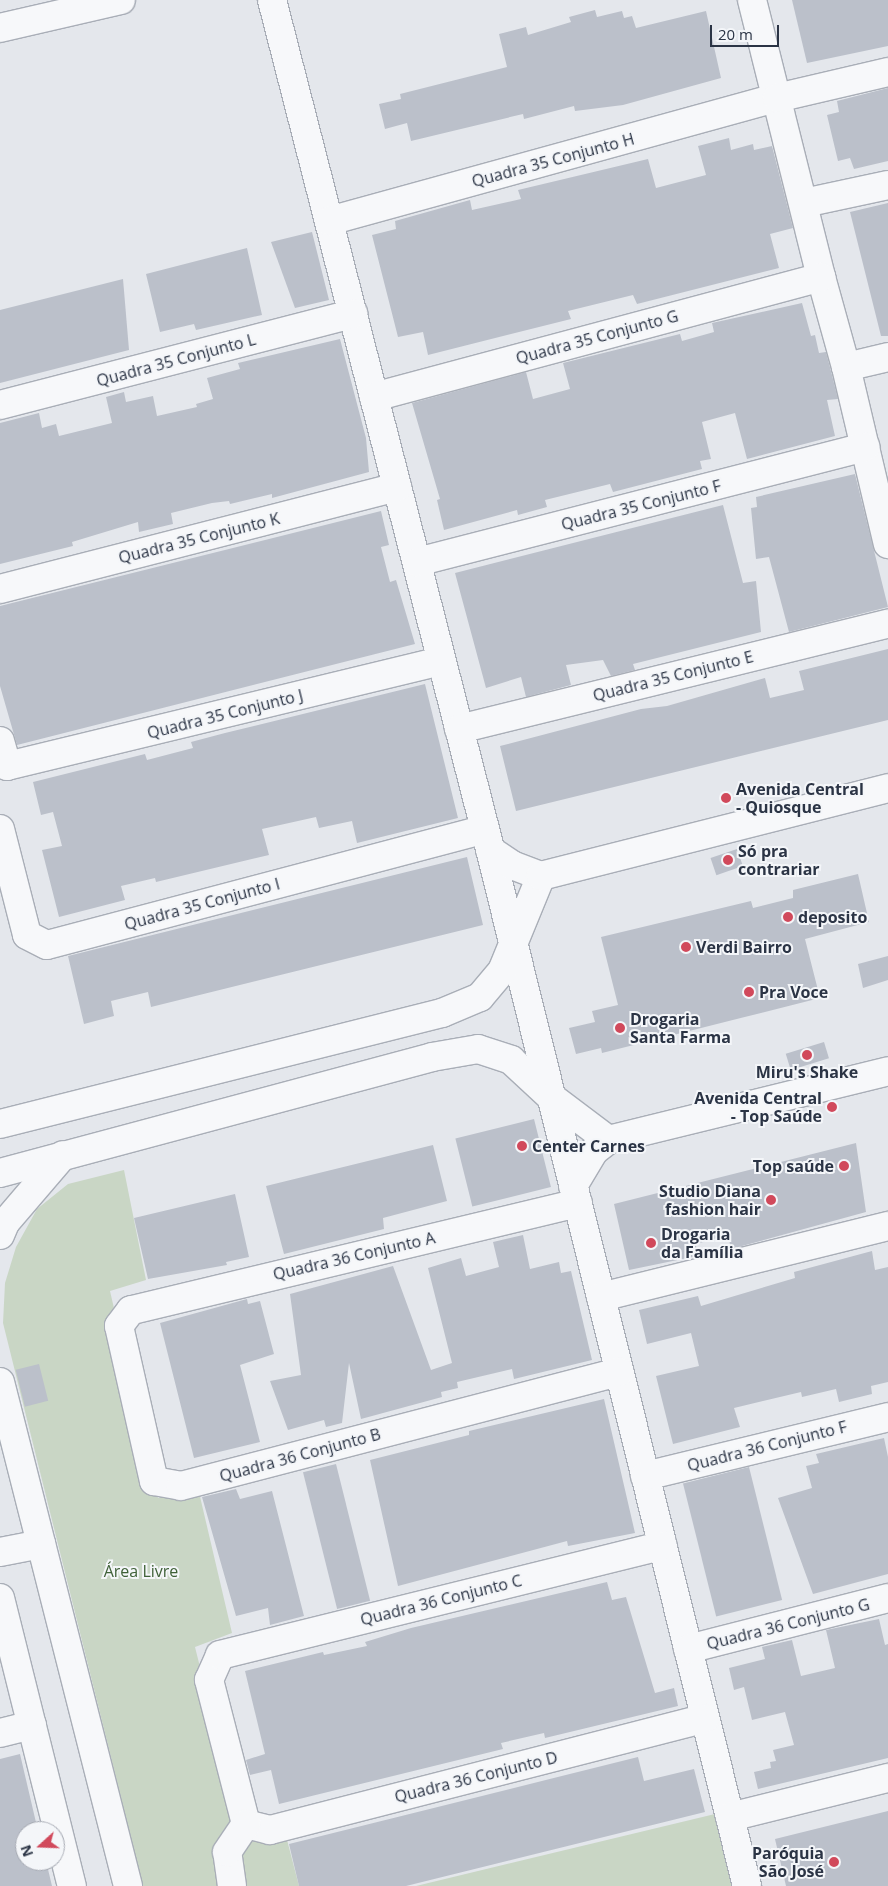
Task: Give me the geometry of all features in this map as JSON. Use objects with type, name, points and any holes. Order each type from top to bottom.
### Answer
[{"type":"street","points":[[0,28],[41,9],[121,0]]},
{"type":"street","points":[[272,0],[488,839],[747,1886]]},
{"type":"street","points":[[752,0],[821,277],[846,367],[887,538]]},
{"type":"street","name":"Quadra 35 Conjunto H","points":[[329,221],[777,98],[888,72]]},
{"type":"street","points":[[804,203],[888,185]]},
{"type":"street","name":"Quadra 35 Conjunto G","points":[[374,396],[821,277]]},
{"type":"street","name":"Quadra 35 Conjunto L","points":[[0,405],[353,314]]},
{"type":"street","points":[[846,367],[888,357]]},
{"type":"street","name":"Quadra 35 Conjunto F","points":[[417,562],[866,447]]},
{"type":"street","name":"Quadra 35 Conjunto K","points":[[0,589],[397,487]]},
{"type":"street","name":"Quadra 35 Conjunto E","points":[[459,729],[888,624]]},
{"type":"street","name":"Quadra 35 Conjunto J","points":[[4,773],[442,661]]},
{"type":"street","points":[[0,741],[4,773]]},
{"type":"street","points":[[488,839],[512,865],[541,876],[888,788]]},
{"type":"street","name":"Quadra 35 Conjunto I","points":[[0,829],[27,935],[47,945],[488,839]]},
{"type":"street","points":[[0,1124],[442,1013],[480,997],[502,971],[513,940],[541,876]]},
{"type":"street","points":[[319,1044],[327,1084]]},
{"type":"street","points":[[0,1173],[327,1084],[432,1057],[478,1049],[511,1060],[551,1097],[608,1140]]},
{"type":"street","points":[[576,1194],[594,1151],[608,1140],[888,1071]]},
{"type":"street","points":[[0,1235],[6,1223],[63,1155]]},
{"type":"street","name":"Quadra 36 Conjunto A","points":[[131,1310],[576,1194]]},
{"type":"street","points":[[601,1297],[888,1226]]},
{"type":"street","name":"Quadra 36 Conjunto B","points":[[131,1310],[119,1326],[154,1482],[181,1486],[619,1372]]},
{"type":"street","points":[[0,1382],[128,1886]]},
{"type":"street","name":"Quadra 36 Conjunto F","points":[[645,1476],[888,1417]]},
{"type":"street","points":[[0,1552],[41,1544]]},
{"type":"street","name":"Quadra 36 Conjunto C","points":[[246,1824],[209,1680],[220,1655],[662,1545]]},
{"type":"street","points":[[0,1598],[72,1886]]},
{"type":"street","name":"Quadra 36 Conjunto G","points":[[688,1649],[888,1598]]},
{"type":"street","name":"Quadra 36 Conjunto D","points":[[246,1824],[270,1830],[705,1718]]},
{"type":"street","points":[[0,1733],[32,1725]]},
{"type":"street","points":[[730,1817],[888,1778]]},
{"type":"street","points":[[232,1886],[227,1852],[246,1824]]},
{"type":"green space","name":"Área Livre","points":[[124,1170],[146,1280],[110,1291],[158,1498],[198,1488],[232,1633],[195,1647],[244,1843],[286,1836],[299,1886],[143,1886],[3,1323],[5,1283],[16,1247],[37,1209],[68,1184]]},
{"type":"green space","points":[[715,1814],[734,1886],[416,1886]]},
{"type":"building","points":[[792,0],[888,0],[888,46],[807,63]]},
{"type":"building","points":[[595,10],[597,17],[622,11],[624,18],[632,16],[636,28],[706,11],[721,78],[623,105],[575,111],[574,106],[524,119],[523,114],[411,141],[407,123],[385,129],[379,104],[401,99],[400,94],[507,67],[499,34],[526,27],[528,35],[571,22],[569,17]]},
{"type":"building","points":[[888,88],[888,161],[854,169],[850,158],[838,161],[827,115],[839,112],[837,101]]},
{"type":"building","points":[[729,138],[731,150],[753,144],[754,150],[772,146],[793,228],[770,234],[779,268],[637,304],[633,295],[568,311],[571,319],[428,355],[423,332],[398,337],[372,235],[396,229],[395,221],[470,200],[472,210],[521,199],[518,190],[648,159],[656,188],[706,175],[698,146]]},
{"type":"building","points":[[888,203],[888,336],[881,336],[850,212]]},
{"type":"building","points":[[312,232],[329,300],[295,308],[271,242]]},
{"type":"building","points":[[247,248],[262,315],[196,330],[194,324],[160,332],[146,274]]},
{"type":"building","points":[[123,279],[129,350],[0,383],[0,310]]},
{"type":"building","points":[[802,303],[811,336],[815,335],[819,353],[826,352],[838,399],[827,400],[835,436],[747,459],[735,413],[702,422],[711,459],[700,461],[702,469],[613,492],[610,484],[545,500],[547,507],[518,515],[517,510],[444,530],[437,500],[440,499],[412,403],[526,372],[533,399],[570,389],[563,363],[680,334],[682,341],[714,332],[712,323]]},
{"type":"building","points":[[340,339],[366,438],[369,472],[272,498],[272,494],[230,504],[229,501],[212,503],[171,513],[173,524],[139,532],[138,522],[72,542],[73,546],[0,564],[0,423],[39,413],[42,428],[56,424],[59,436],[112,423],[106,397],[124,392],[126,402],[153,396],[157,416],[197,407],[196,404],[213,399],[207,378],[240,369],[238,363]]},
{"type":"building","points":[[855,474],[888,607],[789,632],[769,557],[756,559],[751,508],[757,507],[756,497]]},
{"type":"building","points":[[723,505],[743,583],[756,581],[761,632],[633,664],[635,670],[611,676],[603,660],[566,665],[571,685],[526,697],[521,677],[486,688],[455,573]]},
{"type":"building","points":[[381,511],[389,545],[381,547],[390,582],[396,580],[415,644],[17,745],[0,686],[0,606]]},
{"type":"building","points":[[888,649],[888,720],[516,811],[500,746],[641,709],[667,706],[765,678],[770,698],[804,690],[799,671]]},
{"type":"building","points":[[425,684],[458,818],[357,843],[352,821],[319,828],[316,817],[262,829],[269,855],[156,882],[155,878],[121,886],[125,900],[59,917],[42,850],[62,846],[53,812],[41,815],[33,782],[145,754],[147,760],[193,748],[191,742]]},
{"type":"building","name":"Só pra contrariar","points":[[737,849],[743,866],[716,875],[711,858]]},
{"type":"building","points":[[467,857],[483,925],[151,1007],[148,992],[111,1001],[114,1016],[84,1024],[68,956]]},
{"type":"building","points":[[858,874],[869,922],[805,939],[820,998],[602,1053],[601,1048],[576,1054],[569,1028],[595,1022],[592,1011],[618,1005],[601,937],[751,901],[753,908],[793,898],[793,890]]},
{"type":"building","points":[[888,956],[888,980],[863,988],[858,964]]},
{"type":"building","name":"Miru's Shake","points":[[824,1042],[829,1058],[791,1070],[786,1054]]},
{"type":"building","points":[[534,1119],[551,1187],[472,1207],[455,1139]]},
{"type":"building","points":[[856,1143],[866,1212],[731,1249],[728,1235],[696,1244],[697,1256],[629,1270],[614,1204]]},
{"type":"building","points":[[433,1145],[447,1201],[383,1218],[384,1229],[284,1254],[266,1186]]},
{"type":"building","points":[[235,1194],[249,1257],[226,1262],[227,1265],[148,1279],[134,1218]]},
{"type":"building","points":[[523,1235],[530,1269],[559,1262],[561,1273],[571,1271],[592,1360],[514,1379],[512,1369],[457,1382],[458,1388],[441,1392],[442,1397],[361,1419],[349,1363],[342,1423],[326,1427],[324,1420],[288,1430],[270,1381],[301,1375],[290,1294],[393,1266],[431,1370],[452,1363],[428,1268],[461,1258],[466,1276],[499,1267],[493,1242]]},
{"type":"building","points":[[872,1251],[875,1270],[888,1267],[888,1382],[871,1386],[872,1394],[839,1402],[836,1389],[802,1397],[801,1392],[734,1408],[740,1427],[673,1444],[656,1376],[699,1366],[691,1333],[647,1344],[639,1310],[698,1296],[701,1306],[795,1278],[794,1272]]},
{"type":"building","points":[[247,1299],[248,1304],[260,1301],[274,1354],[240,1365],[260,1442],[194,1458],[160,1323]]},
{"type":"building","points":[[39,1364],[48,1401],[25,1407],[16,1370]]},
{"type":"building","points":[[604,1399],[635,1533],[568,1546],[567,1541],[398,1586],[370,1460],[469,1435],[469,1431]]},
{"type":"building","points":[[884,1438],[888,1457],[888,1574],[813,1594],[778,1498],[812,1488],[806,1466],[819,1463],[816,1454]]},
{"type":"building","points":[[336,1464],[370,1601],[337,1609],[303,1472]]},
{"type":"building","points":[[749,1467],[782,1600],[716,1616],[683,1483]]},
{"type":"building","points":[[236,1489],[240,1499],[272,1491],[304,1616],[270,1625],[268,1608],[236,1616],[202,1497]]},
{"type":"building","points":[[607,1582],[612,1600],[626,1597],[655,1693],[674,1688],[678,1706],[545,1738],[544,1733],[501,1743],[503,1749],[279,1804],[271,1770],[250,1775],[246,1760],[265,1754],[245,1671],[323,1652],[324,1655],[367,1646],[365,1642],[411,1628]]},
{"type":"building","points":[[879,1619],[885,1645],[888,1644],[888,1758],[758,1789],[754,1772],[771,1768],[770,1762],[776,1761],[773,1750],[794,1745],[785,1712],[752,1720],[744,1687],[734,1690],[729,1668],[765,1659],[762,1647],[792,1640],[801,1676],[835,1668],[826,1630]]},
{"type":"building","points":[[20,1754],[36,1821],[15,1821],[15,1871],[48,1871],[52,1886],[0,1886],[0,1759]]},
{"type":"building","points":[[638,1757],[644,1781],[694,1769],[705,1812],[406,1886],[299,1886],[289,1844]]},
{"type":"building","name":"Paróquia São José","points":[[888,1811],[888,1886],[786,1886],[775,1839]]},
{"type":"place","name":"Avenida Central - Quiosque","points":[[726,798]]},
{"type":"place","name":"Só pra contrariar","points":[[728,860]]},
{"type":"place","name":"deposito","points":[[788,917]]},
{"type":"place","name":"Verdi Bairro","points":[[686,947]]},
{"type":"place","name":"Pra Voce","points":[[749,992]]},
{"type":"place","name":"Drogaria Santa Farma","points":[[620,1028]]},
{"type":"place","name":"Miru's Shake","points":[[807,1055]]},
{"type":"place","name":"Avenida Central - Top Saúde","points":[[832,1107]]},
{"type":"place","name":"Center Carnes","points":[[522,1146]]},
{"type":"place","name":"Top saúde","points":[[844,1166]]},
{"type":"place","name":"Studio Diana fashion hair","points":[[771,1200]]},
{"type":"place","name":"Drogaria da Família","points":[[651,1243]]},
{"type":"place","name":"Paróquia São José","points":[[834,1862]]}]
